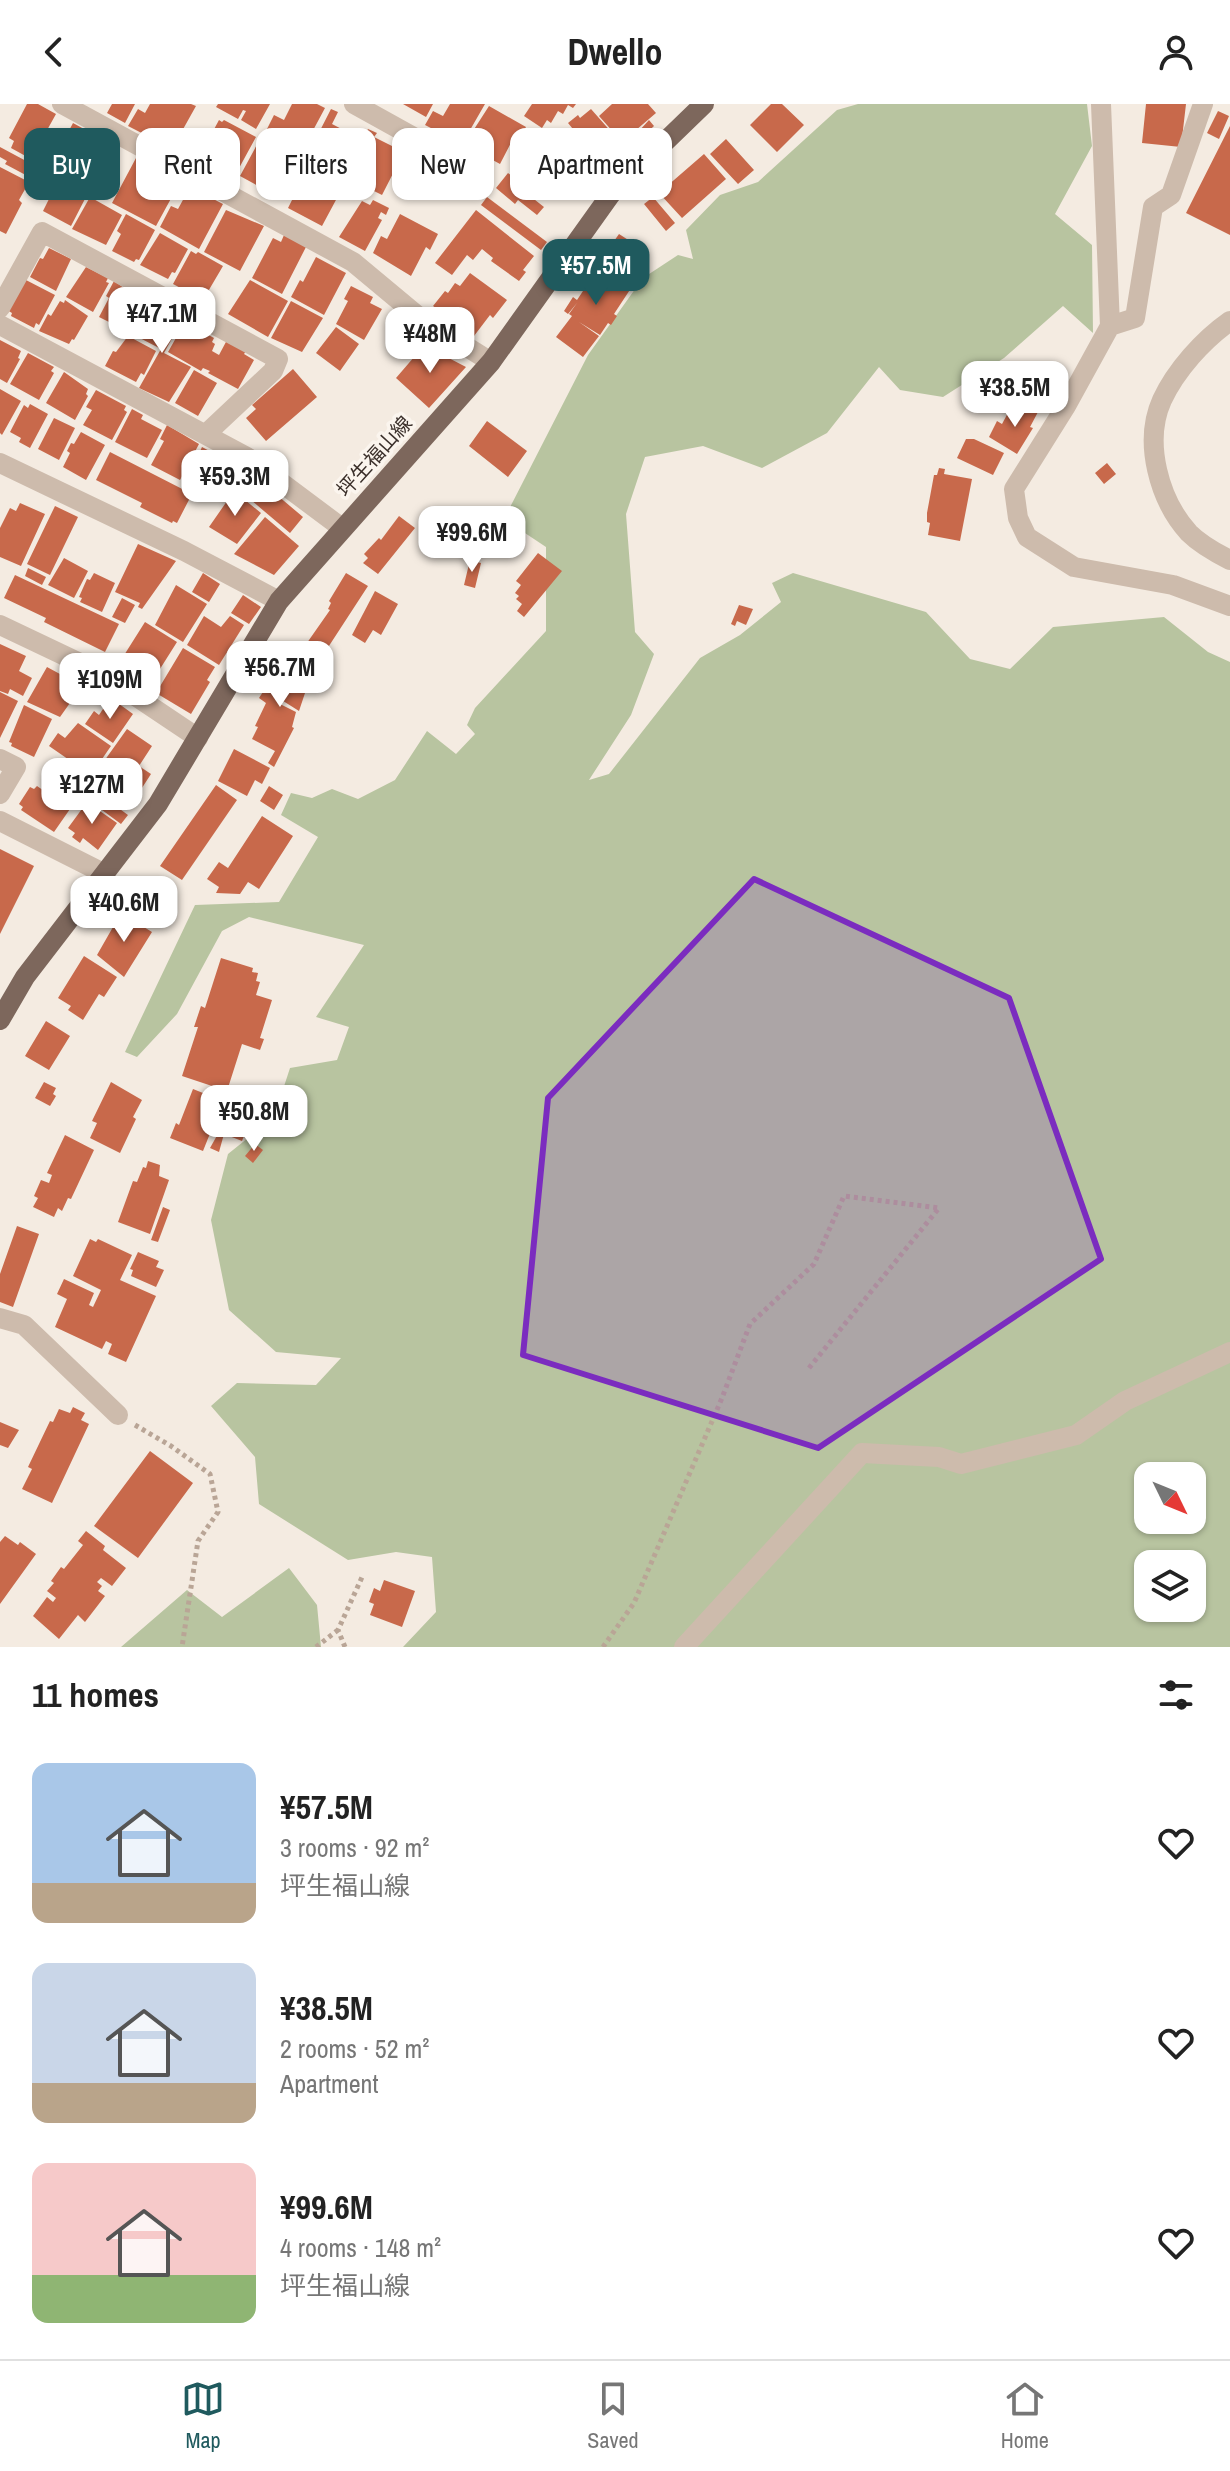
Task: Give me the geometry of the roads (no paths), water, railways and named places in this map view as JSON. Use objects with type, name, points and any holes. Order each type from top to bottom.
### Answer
[{"type":"main road","name":"坪生福山線","points":[[0,1020],[25,977],[158,804],[279,601],[491,362],[611,194],[704,104]]},
{"type":"street","points":[[62,104],[353,262],[419,317],[491,362]]},
{"type":"street","points":[[354,104],[397,128]]},
{"type":"street","points":[[1101,104],[1110,326],[1066,406],[1014,489],[1018,518],[1027,537],[1074,567],[1173,585],[1230,606]]},
{"type":"street","points":[[1110,326],[1135,318],[1153,207],[1171,195],[1203,104]]},
{"type":"street","points":[[0,308],[42,232],[278,359],[273,371],[206,434]]},
{"type":"street","points":[[1230,321],[1183,366],[1161,402],[1155,431],[1157,473],[1172,510],[1190,534],[1230,560]]},
{"type":"street","points":[[0,325],[247,457],[342,528]]},
{"type":"street","points":[[0,463],[184,551],[279,601]]},
{"type":"street","points":[[0,625],[101,673],[198,738]]},
{"type":"street","points":[[0,759],[16,767],[0,794]]},
{"type":"street","points":[[0,821],[105,874]]},
{"type":"street","points":[[0,1318],[24,1325],[118,1415]]},
{"type":"street","points":[[684,1647],[862,1453],[939,1457],[961,1464],[1076,1435],[1125,1401],[1230,1352]]}]
